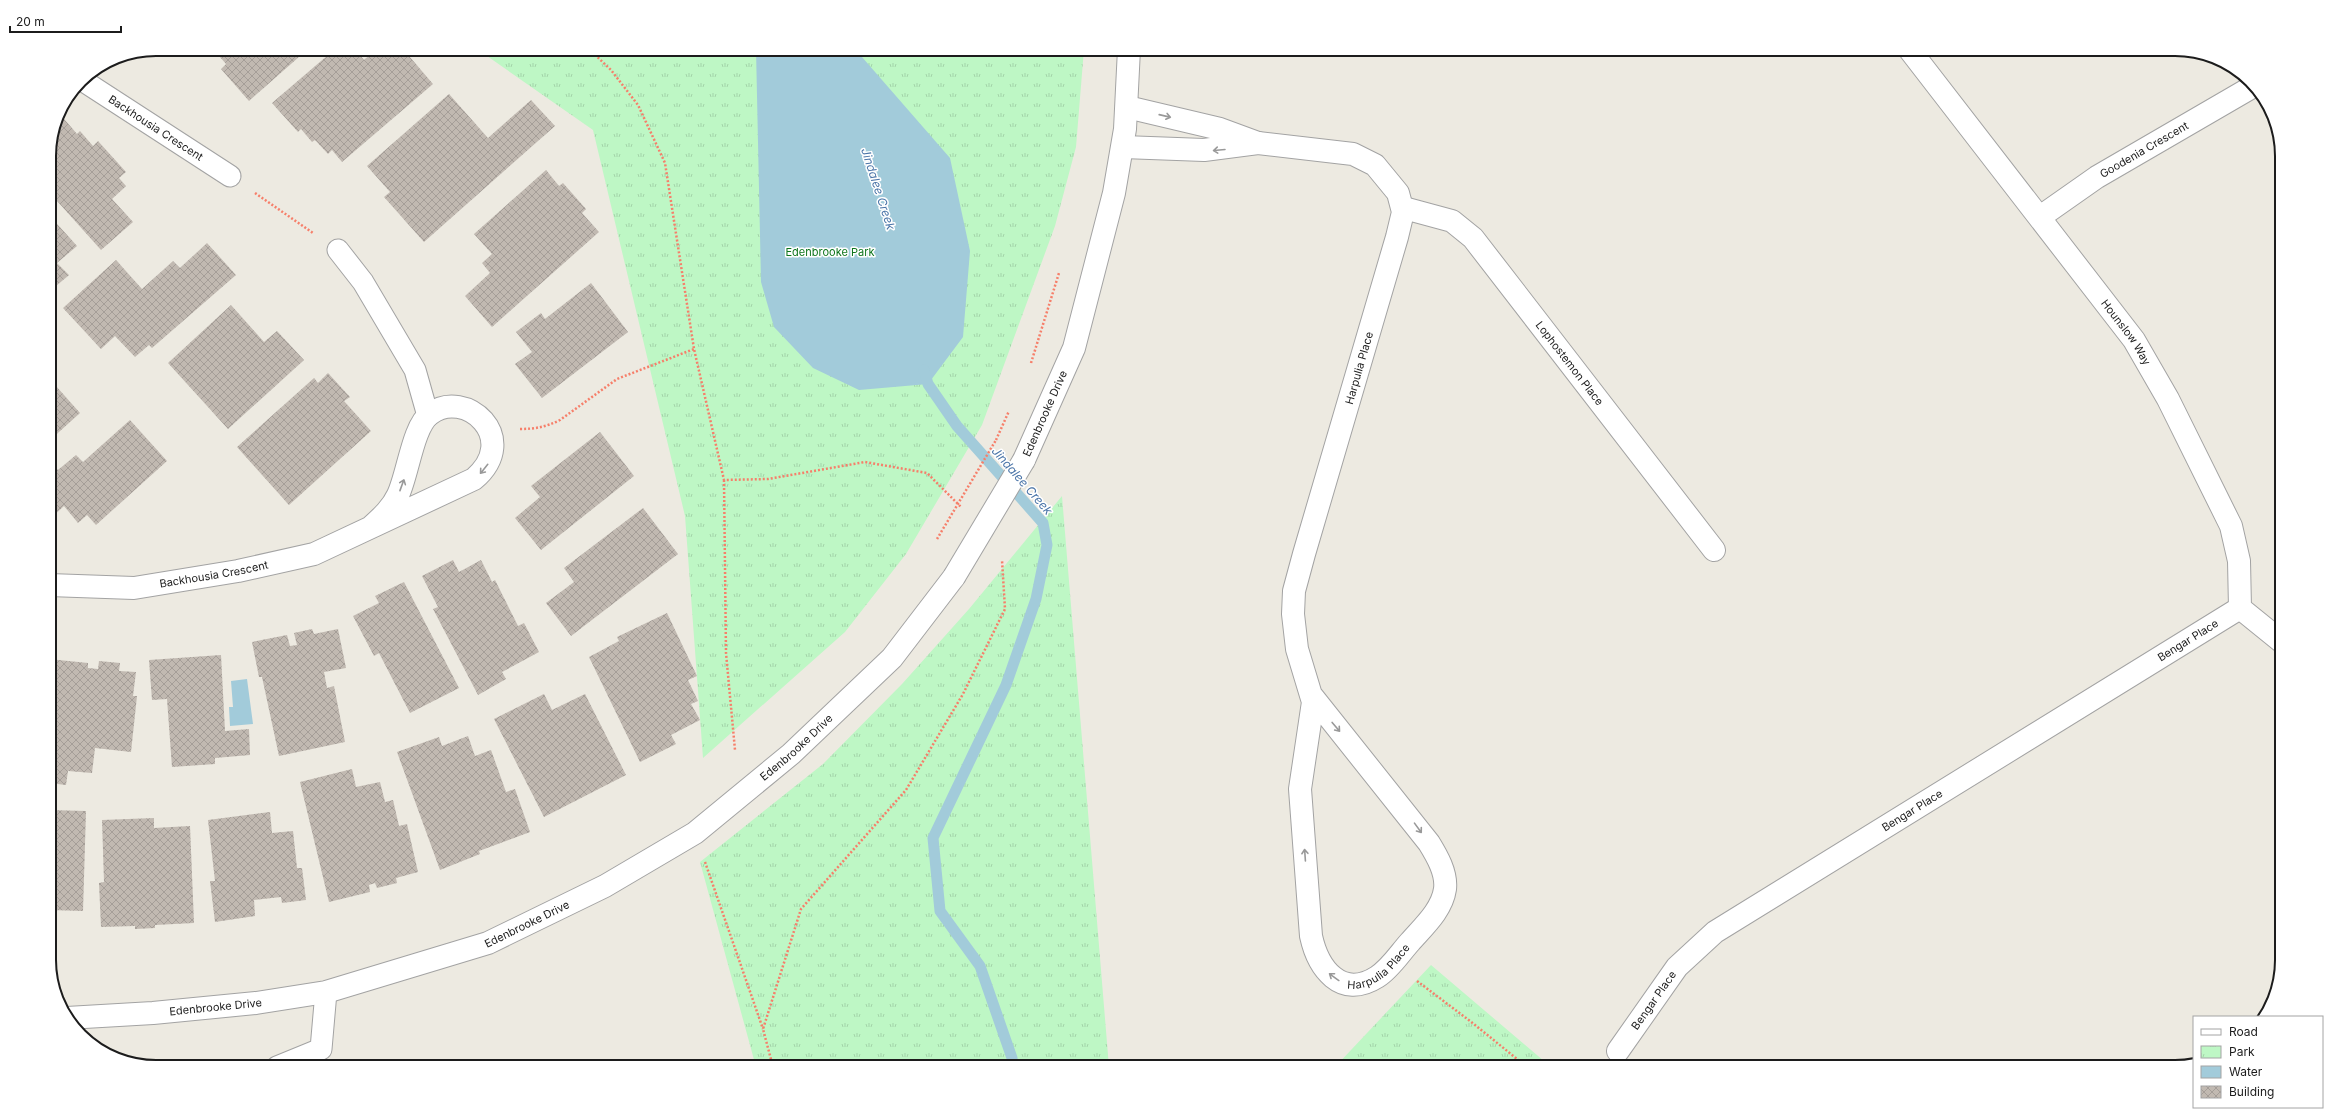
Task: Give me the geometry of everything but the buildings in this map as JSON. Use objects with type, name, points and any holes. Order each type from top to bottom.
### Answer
[{"type":"street","name":"Edenbrooke Drive","points":[[75,1018],[153,1013],[256,1003],[326,992],[488,943],[605,886],[695,833],[791,754],[892,658],[954,577],[1024,460],[1074,348],[1114,193],[1123,147],[1127,107],[1129,56]]},
{"type":"street","name":"Hounslow Way","points":[[1915,56],[2134,340],[2168,399],[2231,526],[2239,561],[2240,608]]},
{"type":"street","name":"Goodenia Crescent","points":[[2040,217],[2097,177],[2249,89]]},
{"type":"street","points":[[1127,107],[1220,129],[1258,143]]},
{"type":"street","points":[[1123,147],[1209,150],[1258,143],[1330,150],[1360,157],[1375,165],[1398,193],[1404,208]]},
{"type":"street","name":"Lophostemon Place","points":[[1404,208],[1452,221],[1473,238],[1714,550]]},
{"type":"street","name":"Harpulia Place","points":[[1312,696],[1416,824],[1434,851],[1444,873],[1445,890],[1441,902],[1431,918],[1392,962],[1377,977],[1367,983],[1347,984],[1334,978],[1321,965],[1311,936],[1300,789],[1301,776],[1313,714],[1312,696],[1303,671],[1294,631],[1294,591],[1397,237],[1404,208]]},
{"type":"street","points":[[371,527],[392,506],[398,496],[419,428],[428,416],[441,409],[468,409],[479,417],[490,433]]},
{"type":"street","name":"Backhousia Crescent","points":[[56,585],[134,588],[238,571],[314,554],[474,479],[483,471],[490,460],[493,447],[490,433]]},
{"type":"street","points":[[2240,608],[2275,636]]},
{"type":"street","name":"Bengar Place","points":[[1618,1051],[1677,967],[1715,932],[2240,608]]},
{"type":"lane","name":"Backhousia Crescent","points":[[87,84],[230,176]]},
{"type":"lane","points":[[338,250],[363,282],[415,370],[428,416]]},
{"type":"lane","points":[[294,1060],[321,1049],[326,992]]},
{"type":"path","points":[[596,56],[611,70],[638,105],[664,163],[694,349],[724,480],[726,653],[735,750]]},
{"type":"path","points":[[230,176],[338,250]]},
{"type":"path","points":[[1029,370],[1062,266]]},
{"type":"path","points":[[490,433],[511,428],[531,429],[550,425],[560,420],[616,379],[694,349]]},
{"type":"path","points":[[937,539],[996,440],[1012,405]]},
{"type":"path","points":[[724,480],[768,479],[865,462],[927,473],[964,510]]},
{"type":"path","points":[[763,1029],[801,909],[906,790],[963,694],[1005,609],[1001,555]]},
{"type":"path","points":[[704,859],[763,1029],[771,1060]]},
{"type":"path","points":[[1392,962],[1518,1060]]},
{"type":"green space","name":"Edenbrooke Park","points":[[487,56],[1083,56],[1076,147],[1055,226],[982,425],[906,554],[845,632],[703,758],[685,516],[593,130]]},
{"type":"green space","points":[[1062,496],[1108,1060],[754,1060],[700,862],[823,764],[902,684],[969,609]]},
{"type":"green space","points":[[1431,965],[1543,1060],[1342,1060]]},
{"type":"water","points":[[756,56],[861,56],[950,158],[970,251],[963,337],[928,384],[859,390],[813,368],[774,327],[761,282]]},
{"type":"water","points":[[247,679],[253,724],[230,726],[229,707],[233,707],[231,681]]},
{"type":"waterway","name":"Jindalee Creek","points":[[924,370],[928,384],[957,426],[1043,523],[1047,545],[1036,599],[1006,685],[933,838],[940,911],[980,966],[1012,1060]]}]
